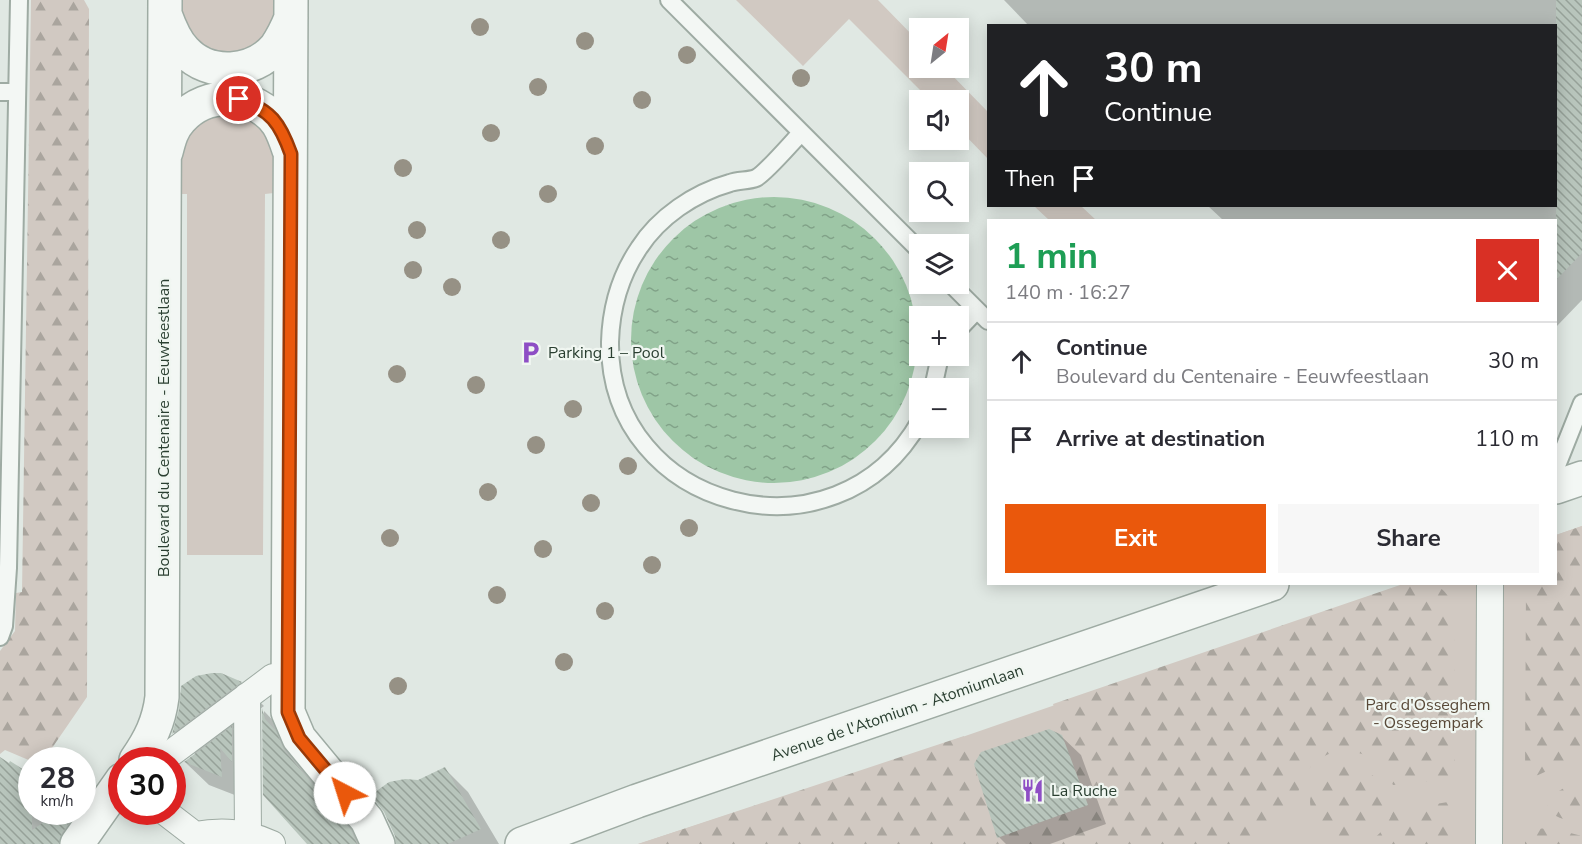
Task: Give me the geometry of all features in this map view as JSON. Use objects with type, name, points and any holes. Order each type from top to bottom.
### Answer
[{"type":"street","name":"Boulevard du Centenaire - Eeuwfeestlaan","points":[[165,6],[174,36],[186,53],[204,64],[225,69],[250,65],[264,57],[275,47],[291,9]]},
{"type":"street","name":"Boulevard du Centenaire - Eeuwfeestlaan","points":[[144,747],[153,734],[162,697],[165,6]]},
{"type":"street","name":"Boulevard du Centenaire - Eeuwfeestlaan","points":[[291,9],[291,154],[280,677],[288,712],[299,738],[367,820],[378,844]]},
{"type":"street","name":"Boulevard du Centenaire - Eeuwfeestlaan","points":[[164,158],[170,136],[182,118],[201,104],[223,98],[239,99],[267,112],[278,124],[291,154]]},
{"type":"street","points":[[1557,487],[1582,478]]},
{"type":"street","name":"Avenue de l'Atomium - Atomiumlaan","points":[[522,844],[637,801],[1269,585]]},
{"type":"street","points":[[1490,585],[1490,844]]},
{"type":"street","points":[[179,747],[247,696],[280,677]]},
{"type":"street","points":[[243,839],[247,696]]},
{"type":"street","points":[[77,844],[108,800]]},
{"type":"street","points":[[175,825],[186,840],[222,832],[243,839],[272,844]]},
{"type":"lane","points":[[0,636],[4,626],[8,568],[8,92],[19,0]]},
{"type":"lane","points":[[669,0],[909,241]]},
{"type":"lane","points":[[801,133],[757,178],[730,183],[687,202],[658,225],[639,246],[615,297],[611,317],[610,352],[614,380],[623,406],[636,432],[653,454],[678,476],[723,499],[751,505],[779,507],[805,504],[855,487],[897,454],[909,437]]},
{"type":"lane","points":[[961,294],[983,315],[969,323]]},
{"type":"lane","points":[[1557,466],[1582,403]]},
{"type":"green space","points":[[31,0],[84,0],[89,9],[87,697],[53,747],[18,747],[18,756],[5,750],[0,754],[0,651],[15,631],[16,593],[22,592]]},
{"type":"green space","points":[[180,0],[276,0],[276,11],[265,42],[225,60],[185,34]]},
{"type":"green space","points":[[736,0],[878,0],[909,32],[909,78],[955,78],[966,90],[920,90],[849,19],[803,66]]},
{"type":"green space","points":[[969,93],[987,111],[987,158],[969,139]]},
{"type":"green space","points":[[212,109],[258,118],[275,150],[274,193],[265,194],[263,555],[187,555],[187,194],[178,194],[180,144]]},
{"type":"green space","points":[[1035,207],[1082,207],[1095,219],[1048,219]]},
{"type":"green space","name":"Parc d'Osseghem - Ossegempark","points":[[1582,526],[1582,844],[638,844],[890,762],[1402,585],[1557,585],[1557,535]]},
{"type":"green space","points":[[1582,526],[1582,755],[1525,781],[1526,585],[1557,585],[1557,535]]},
{"type":"green space","name":"Parc d'Osseghem - Ossegempark","points":[[1400,585],[1435,585],[1446,594],[1454,610],[1455,779],[1393,785],[1382,768],[1367,756],[1352,751],[1336,752],[1321,758],[1308,769],[1300,785],[1297,806],[1243,844],[638,844],[964,736],[998,837],[1088,805],[1053,704]]},
{"type":"green space","points":[[1340,765],[1354,765],[1368,771],[1378,781],[1384,795],[1382,816],[1368,833],[1354,839],[1340,839],[1326,833],[1316,823],[1310,809],[1310,795],[1316,781],[1326,771]]},
{"type":"green space","points":[[1582,777],[1582,822],[1562,818],[1550,811],[1547,806],[1549,797]]},
{"type":"green space","points":[[1454,801],[1454,844],[1366,844],[1382,830],[1393,811]]},
{"type":"green space","points":[[1551,828],[1582,836],[1582,844],[1525,844],[1525,836],[1534,829]]},
{"type":"water","points":[[774,197],[802,200],[829,208],[853,222],[875,239],[900,273],[912,306],[909,306],[909,366],[914,366],[906,395],[892,419],[875,441],[853,458],[829,472],[802,480],[774,483],[746,480],[719,472],[695,458],[673,441],[656,419],[642,395],[634,368],[631,340],[634,312],[642,285],[656,261],[673,239],[695,222],[719,208],[746,200]]},
{"type":"building","points":[[1556,0],[1582,0],[1582,253],[1557,279],[1557,24]]},
{"type":"building","points":[[221,673],[242,682],[172,734],[179,709],[181,686],[196,676]]},
{"type":"building","points":[[262,708],[265,719],[276,731],[284,750],[351,830],[357,844],[307,844],[263,795]]},
{"type":"building","points":[[232,726],[232,762],[220,748],[222,777],[186,763]]},
{"type":"building","points":[[1049,729],[1062,735],[1088,805],[997,838],[974,764],[981,752]]},
{"type":"building","points":[[0,757],[18,766],[18,825],[32,825],[32,830],[40,825],[68,825],[62,833],[59,844],[0,844]]},
{"type":"building","points":[[445,767],[481,829],[448,844],[396,844],[395,836],[384,812],[371,795],[389,782],[405,779],[418,780]]},
{"type":"place","name":"Parking 1 – Pool","points":[[530,352]]},
{"type":"place","name":"La Ruche","points":[[1033,790]]},
{"type":"route","points":[[239,99],[267,112],[278,124],[291,154],[288,712],[299,738],[345,793]]}]
